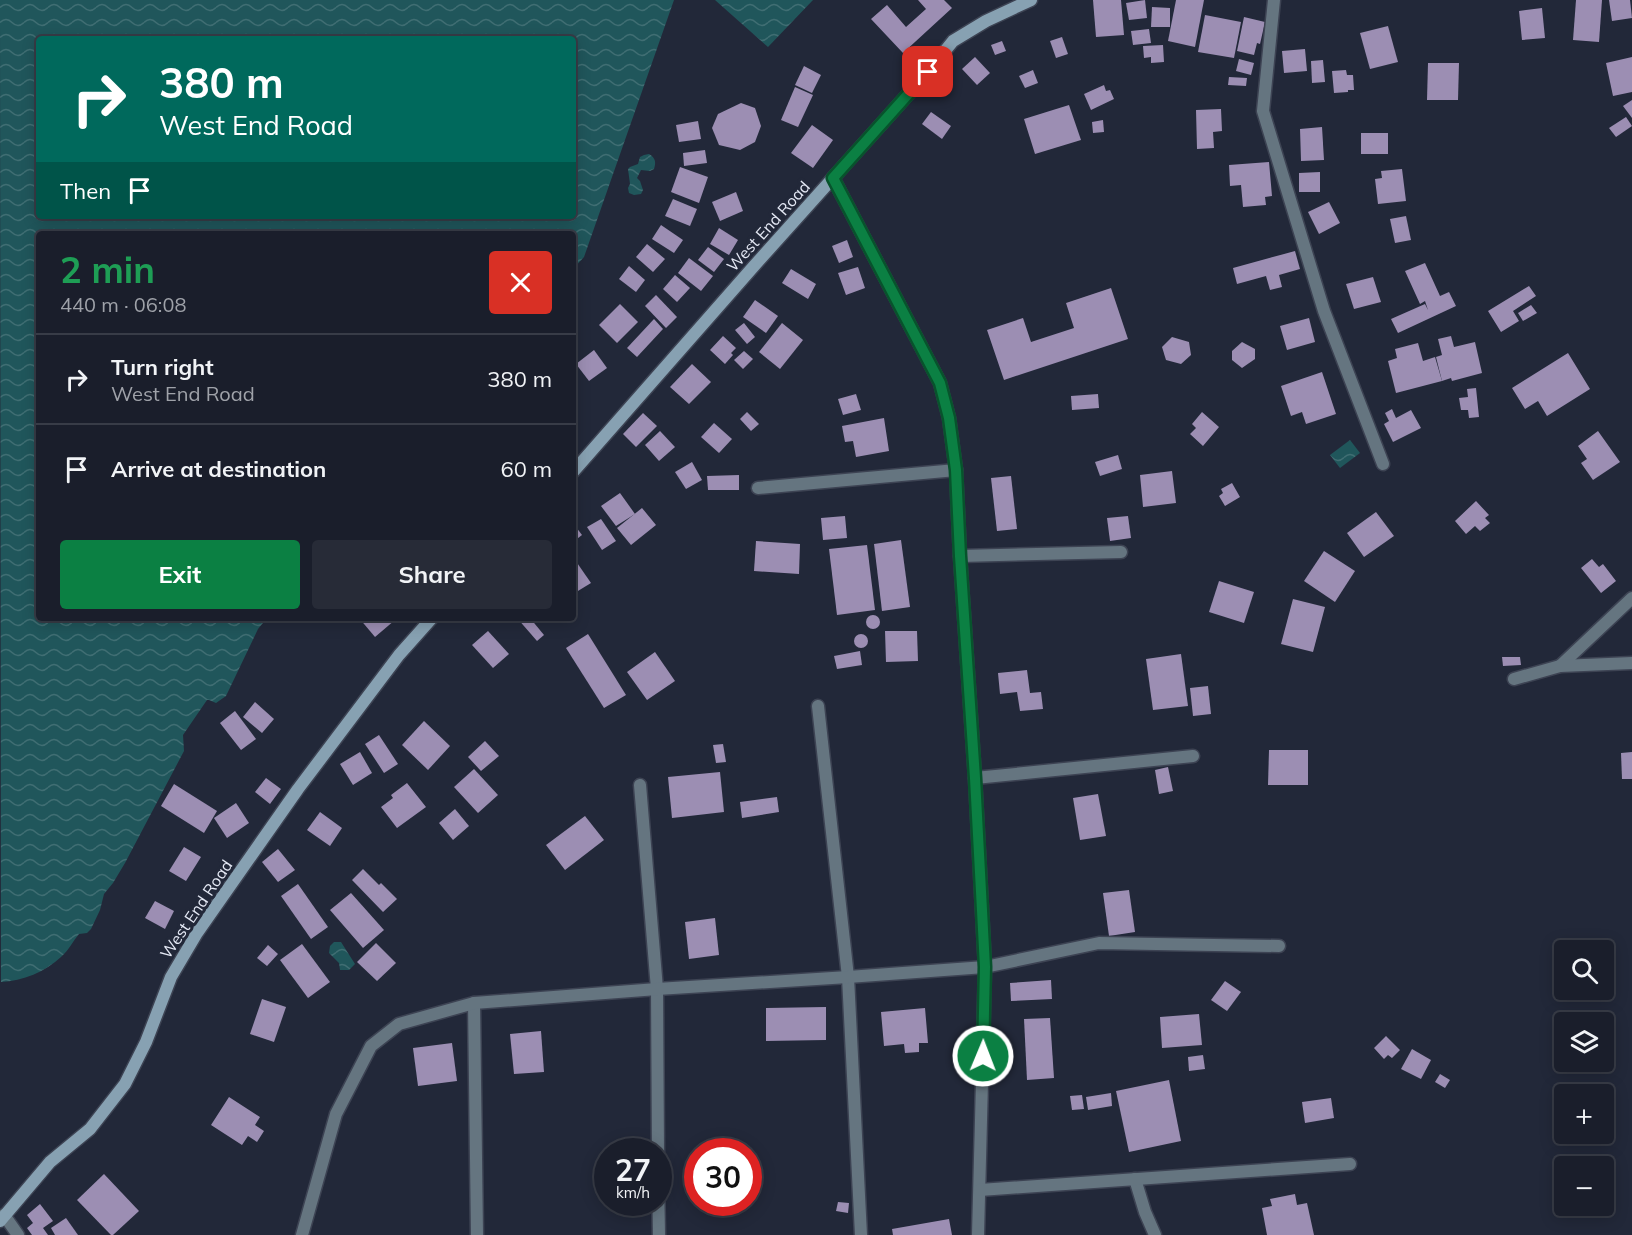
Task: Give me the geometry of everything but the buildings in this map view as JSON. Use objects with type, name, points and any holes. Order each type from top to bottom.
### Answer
[{"type":"main road","name":"West End Road","points":[[576,469],[954,41],[986,21],[1031,0]]},
{"type":"main road","name":"West End Road","points":[[2,1218],[50,1162],[90,1129],[125,1084],[146,1042],[171,977],[197,933],[298,789],[399,655],[429,621]]},
{"type":"street","points":[[1274,0],[1263,111],[1324,311],[1383,464]]},
{"type":"street","points":[[833,178],[940,383],[949,418],[956,470],[985,967],[978,1235]]},
{"type":"street","points":[[758,488],[956,470]]},
{"type":"street","points":[[960,556],[1121,552]]},
{"type":"street","points":[[1560,666],[1632,598]]},
{"type":"street","points":[[1514,679],[1560,666],[1632,663]]},
{"type":"street","points":[[818,706],[848,977],[861,1235]]},
{"type":"street","points":[[975,778],[1193,756]]},
{"type":"street","points":[[640,785],[657,989],[658,1138]]},
{"type":"street","points":[[302,1235],[336,1114],[371,1046],[399,1024],[474,1003],[985,967],[1099,943],[1279,946]]},
{"type":"street","points":[[474,1003],[477,1235]]},
{"type":"street","points":[[980,1190],[1350,1164]]},
{"type":"street","points":[[1135,1179],[1155,1235]]},
{"type":"street","points":[[659,1216],[659,1235]]},
{"type":"street","points":[[2,1218],[18,1235]]},
{"type":"water","points":[[0,0],[674,0],[584,257],[576,266],[576,231],[36,231],[36,621],[265,621],[258,629],[226,696],[216,703],[207,700],[183,735],[184,751],[125,863],[104,894],[100,910],[91,929],[87,933],[79,934],[64,954],[48,967],[25,978],[1,982]]},
{"type":"water","points":[[715,0],[813,0],[768,47]]},
{"type":"water","points":[[649,154],[655,161],[654,169],[641,170],[637,178],[643,190],[641,194],[629,193],[628,169],[638,164],[640,157]]},
{"type":"water","points":[[1350,440],[1360,453],[1340,468],[1330,455]]},
{"type":"water","points":[[334,942],[341,942],[355,964],[349,970],[340,970],[339,963],[329,953],[330,946]]},
{"type":"route","points":[[928,72],[833,178],[940,383],[949,418],[956,470],[975,778],[985,967],[983,1056]]}]
